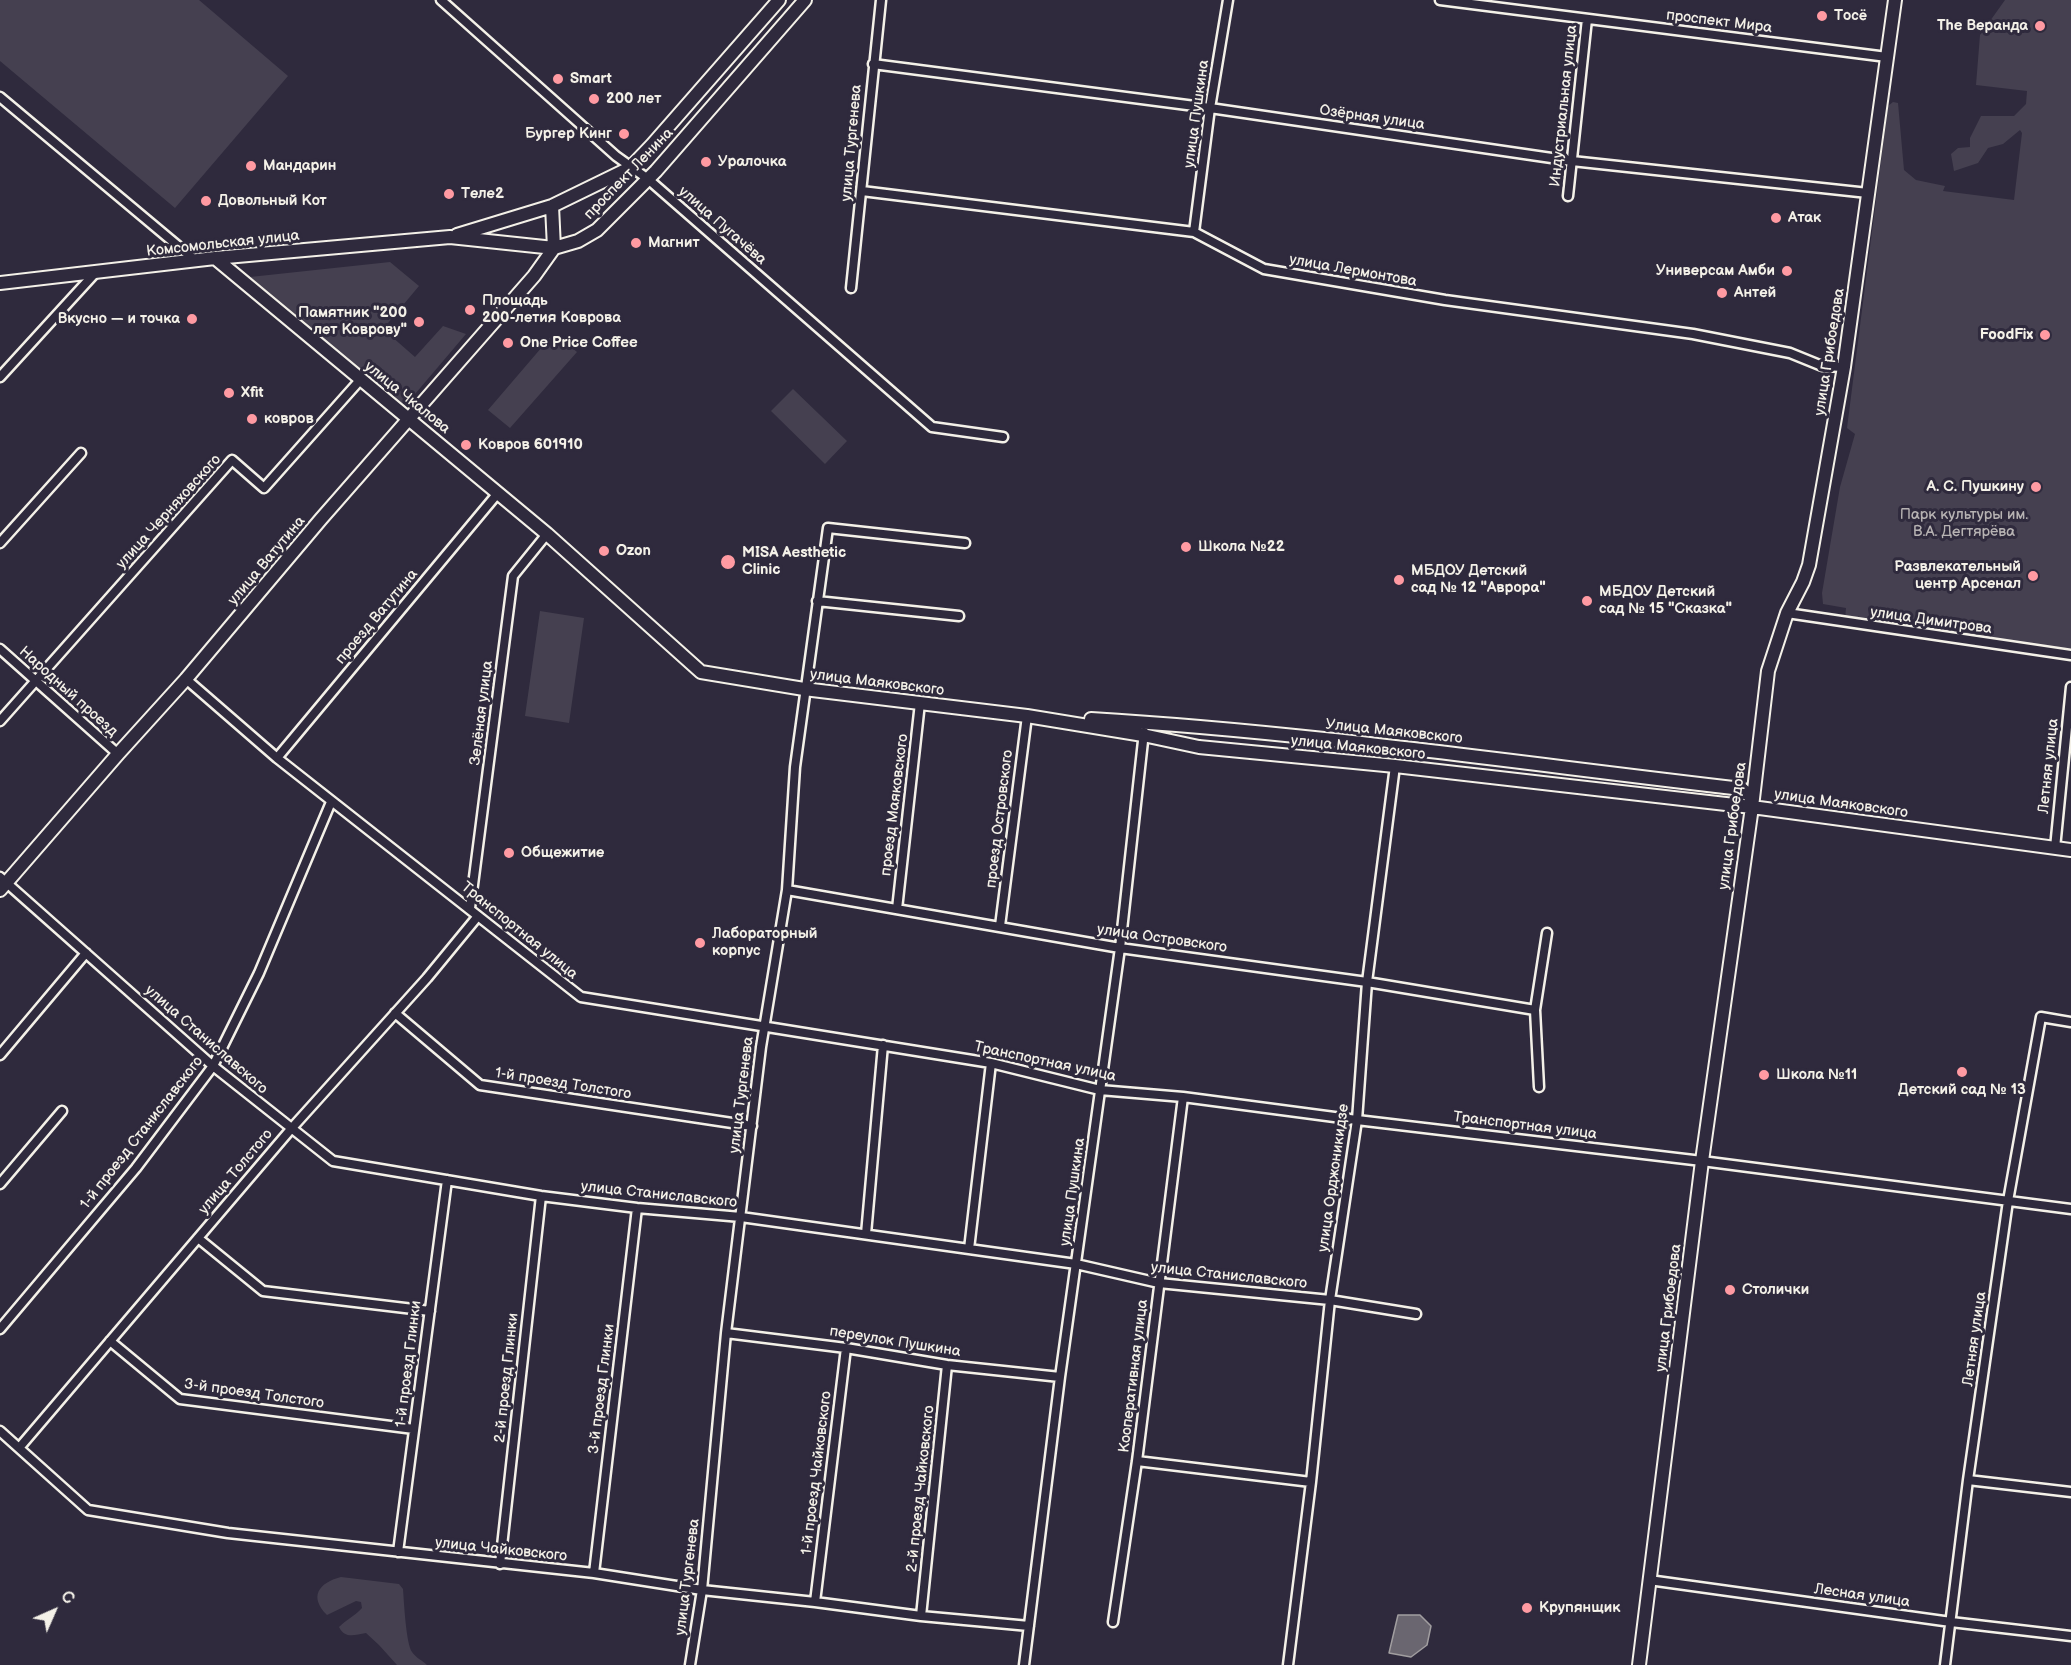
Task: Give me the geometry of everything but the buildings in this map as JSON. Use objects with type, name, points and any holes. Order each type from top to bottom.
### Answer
[{"type":"street","name":"улица Пугачёва","points":[[441,0],[630,168],[648,179],[932,427],[1003,437]]},
{"type":"street","name":"проспект Ленина","points":[[552,206],[630,168],[652,146],[779,0]]},
{"type":"street","name":"проспект Ленина","points":[[554,248],[578,241],[597,230],[648,179],[805,0]]},
{"type":"street","name":"улица Тургенева","points":[[851,288],[881,0]]},
{"type":"street","name":"улица Пушкина","points":[[1194,232],[1210,108],[1228,0]]},
{"type":"street","name":"проспект Мира","points":[[1440,0],[1887,57]]},
{"type":"street","name":"улица Грибоедова","points":[[1639,1665],[1702,1161],[1768,671],[1787,613],[1809,565],[1844,368],[1895,0]]},
{"type":"street","name":"Индустриальная улица","points":[[1568,196],[1587,19]]},
{"type":"street","name":"Озёрная улица","points":[[873,64],[1210,108],[1572,161],[1868,193]]},
{"type":"street","points":[[0,97],[196,261]]},
{"type":"street","name":"улица Лермонтова","points":[[862,190],[1194,232],[1264,269],[1445,300],[1693,334],[1790,353],[1822,366],[1844,368]]},
{"type":"street","points":[[552,206],[554,248]]},
{"type":"street","name":"Комсомольская улица","points":[[450,237],[552,206]]},
{"type":"street","name":"Комсомольская улица","points":[[0,283],[215,258],[450,237],[554,248]]},
{"type":"street","name":"улица Ватутина","points":[[2,883],[186,679],[534,276],[554,248]]},
{"type":"street","name":"улица Чкалова","points":[[215,258],[547,534],[659,633]]},
{"type":"street","points":[[0,377],[96,272]]},
{"type":"street","name":"улица Черняховского","points":[[0,721],[232,460],[264,488],[361,379]]},
{"type":"street","points":[[0,543],[81,453]]},
{"type":"street","name":"проезд Ватутина","points":[[277,758],[498,493]]},
{"type":"street","name":"улица Тургенева","points":[[690,1665],[702,1590],[726,1333],[765,1026],[787,890],[795,766],[804,689],[828,528],[965,543]]},
{"type":"street","name":"Зелёная улица","points":[[470,908],[513,576],[547,534]]},
{"type":"street","points":[[817,601],[959,616]]},
{"type":"street","name":"улица Димитрова","points":[[1787,613],[2071,655]]},
{"type":"street","name":"улица Маяковского","points":[[659,633],[701,672],[804,689],[1145,729],[1199,747],[1752,803],[2071,850]]},
{"type":"street","name":"Народный проезд","points":[[0,649],[118,754]]},
{"type":"street","name":"Транспортная улица","points":[[186,679],[331,802],[470,908],[581,997],[991,1063],[1100,1090],[1183,1097],[2071,1209]]},
{"type":"street","name":"Летняя улица","points":[[2055,848],[2071,687]]},
{"type":"street","name":"проезд Маяковского","points":[[897,909],[920,703]]},
{"type":"street","name":"проезд Островского","points":[[1000,926],[1027,716]]},
{"type":"street","name":"улица Пушкина","points":[[1024,1665],[1060,1377],[1120,948],[1145,729]]},
{"type":"street","name":"Улица Маяковского","points":[[1145,729],[1470,755],[1742,789],[1752,803]]},
{"type":"street","name":"улица Орджоникидзе","points":[[1288,1665],[1311,1482],[1330,1300],[1357,1120],[1367,982],[1395,766]]},
{"type":"street","name":"1-й проезд Станиславского","points":[[0,1329],[136,1168],[213,1066],[259,973],[331,802]]},
{"type":"street","name":"улица Станиславского","points":[[2,883],[86,953],[213,1066],[333,1161],[541,1196],[638,1208],[741,1217],[1076,1264],[1159,1283],[1330,1300],[1416,1314]]},
{"type":"street","name":"улица Островского","points":[[787,890],[1120,948],[1367,982],[1535,1010]]},
{"type":"street","name":"улица Толстого","points":[[18,1448],[291,1129],[427,978],[478,916]]},
{"type":"street","points":[[1539,1087],[1535,1010],[1547,933]]},
{"type":"street","points":[[0,1055],[86,953]]},
{"type":"street","name":"1-й проезд Толстого","points":[[395,1013],[480,1085],[752,1126]]},
{"type":"street","name":"Летняя улица","points":[[1945,1665],[1968,1480],[2008,1201],[2041,1017],[2071,1022]]},
{"type":"street","points":[[866,1234],[883,1045]]},
{"type":"street","points":[[969,1249],[991,1063]]},
{"type":"street","name":"Кооперативная улица","points":[[1113,1622],[1137,1461],[1183,1097]]},
{"type":"street","points":[[0,1184],[62,1111]]},
{"type":"street","name":"1-й проезд Глинки","points":[[398,1552],[447,1180]]},
{"type":"street","name":"2-й проезд Глинки","points":[[500,1564],[541,1196]]},
{"type":"street","name":"3-й проезд Глинки","points":[[594,1573],[638,1208]]},
{"type":"street","points":[[198,1238],[262,1291],[430,1311]]},
{"type":"street","name":"переулок Пушкина","points":[[726,1333],[846,1348],[947,1365],[1060,1377]]},
{"type":"street","name":"3-й проезд Толстого","points":[[110,1341],[180,1399],[414,1429]]},
{"type":"street","name":"1-й проезд Чайковского","points":[[815,1602],[846,1348]]},
{"type":"street","name":"2-й проезд Чайковского","points":[[921,1616],[947,1365]]},
{"type":"street","name":"улица Чайковского","points":[[0,1431],[88,1510],[228,1533],[594,1573],[702,1590],[921,1616],[1029,1626]]},
{"type":"street","points":[[1137,1461],[1311,1482]]},
{"type":"street","points":[[1968,1480],[2071,1491]]},
{"type":"street","name":"Лесная улица","points":[[1649,1580],[1951,1622],[2071,1636]]},
{"type":"green space","points":[[0,0],[199,0],[288,76],[175,208],[0,61]]},
{"type":"green space","name":"Парк культуры им. В.А. Дегтярёва","points":[[2005,0],[2071,0],[2071,649],[1845,619],[1846,608],[1823,604],[1822,593],[1840,487],[1855,434],[1847,428],[1888,106],[1893,102],[1898,103],[1904,170],[1916,180],[1945,186],[1943,191],[2014,200],[2022,133],[2020,130],[2003,144],[1988,148],[1978,163],[1954,171],[1951,154],[1958,148],[1970,147],[1970,138],[1981,116],[2014,116],[2026,104],[2027,91],[1976,85],[1980,35]]},
{"type":"green space","points":[[390,262],[419,286],[383,329],[415,357],[443,326],[466,334],[404,407],[250,277]]},
{"type":"green space","points":[[554,333],[577,352],[510,428],[488,410]]},
{"type":"green space","points":[[793,389],[847,441],[825,464],[771,411]]},
{"type":"green space","points":[[540,611],[584,618],[569,723],[525,716]]},
{"type":"green space","points":[[341,1577],[399,1584],[403,1589],[410,1647],[414,1654],[427,1665],[397,1665],[366,1633],[347,1635],[341,1631],[339,1627],[362,1608],[361,1602],[356,1601],[327,1615],[321,1608],[317,1597],[322,1587]]},
{"type":"shaded area","points":[[1398,1615],[1420,1615],[1431,1626],[1427,1645],[1411,1657],[1389,1653]]},
{"type":"place","name":"Тосё","points":[[1822,16]]},
{"type":"place","name":"The Веранда","points":[[2040,26]]},
{"type":"place","name":"Smart","points":[[558,79]]},
{"type":"place","name":"200 лет","points":[[594,99]]},
{"type":"place","name":"Бургер Кинг","points":[[624,134]]},
{"type":"place","name":"Уралочка","points":[[706,162]]},
{"type":"place","name":"Мандарин","points":[[251,166]]},
{"type":"place","name":"Теле2","points":[[449,194]]},
{"type":"place","name":"Довольный Кот","points":[[206,201]]},
{"type":"place","name":"Атак","points":[[1776,218]]},
{"type":"place","name":"Магнит","points":[[636,243]]},
{"type":"place","name":"Универсам Амби","points":[[1787,271]]},
{"type":"place","name":"Антей","points":[[1722,293]]},
{"type":"place","name":"Площадь 200-летия Коврова","points":[[470,310]]},
{"type":"place","name":"Вкусно — и точка","points":[[192,319]]},
{"type":"place","name":"Памятник \"200 лет Коврову\"","points":[[419,322]]},
{"type":"place","name":"FoodFix","points":[[2045,335]]},
{"type":"place","name":"One Price Coffee","points":[[508,343]]},
{"type":"place","name":"Xfit","points":[[229,393]]},
{"type":"place","name":"ковров","points":[[252,419]]},
{"type":"place","name":"Ковров 601910","points":[[466,445]]},
{"type":"place","name":"А. С. Пушкину","points":[[2036,487]]},
{"type":"place","name":"Школа №22","points":[[1186,547]]},
{"type":"place","name":"Ozon","points":[[604,551]]},
{"type":"place","name":"MISA Aesthetic Clinic","points":[[728,562]]},
{"type":"place","name":"Развлекательный центр Арсенал","points":[[2033,576]]},
{"type":"place","name":"МБДОУ Детский сад № 12 \"Аврора\"","points":[[1399,580]]},
{"type":"place","name":"МБДОУ Детский сад № 15 \"Сказка\"","points":[[1587,601]]},
{"type":"place","name":"Общежитие","points":[[509,853]]},
{"type":"place","name":"Лабораторный корпус","points":[[700,943]]},
{"type":"place","name":"Детский сад № 13","points":[[1962,1072]]},
{"type":"place","name":"Школа №11","points":[[1764,1075]]},
{"type":"place","name":"Столички","points":[[1730,1290]]},
{"type":"place","name":"Крупянщик","points":[[1527,1608]]}]
